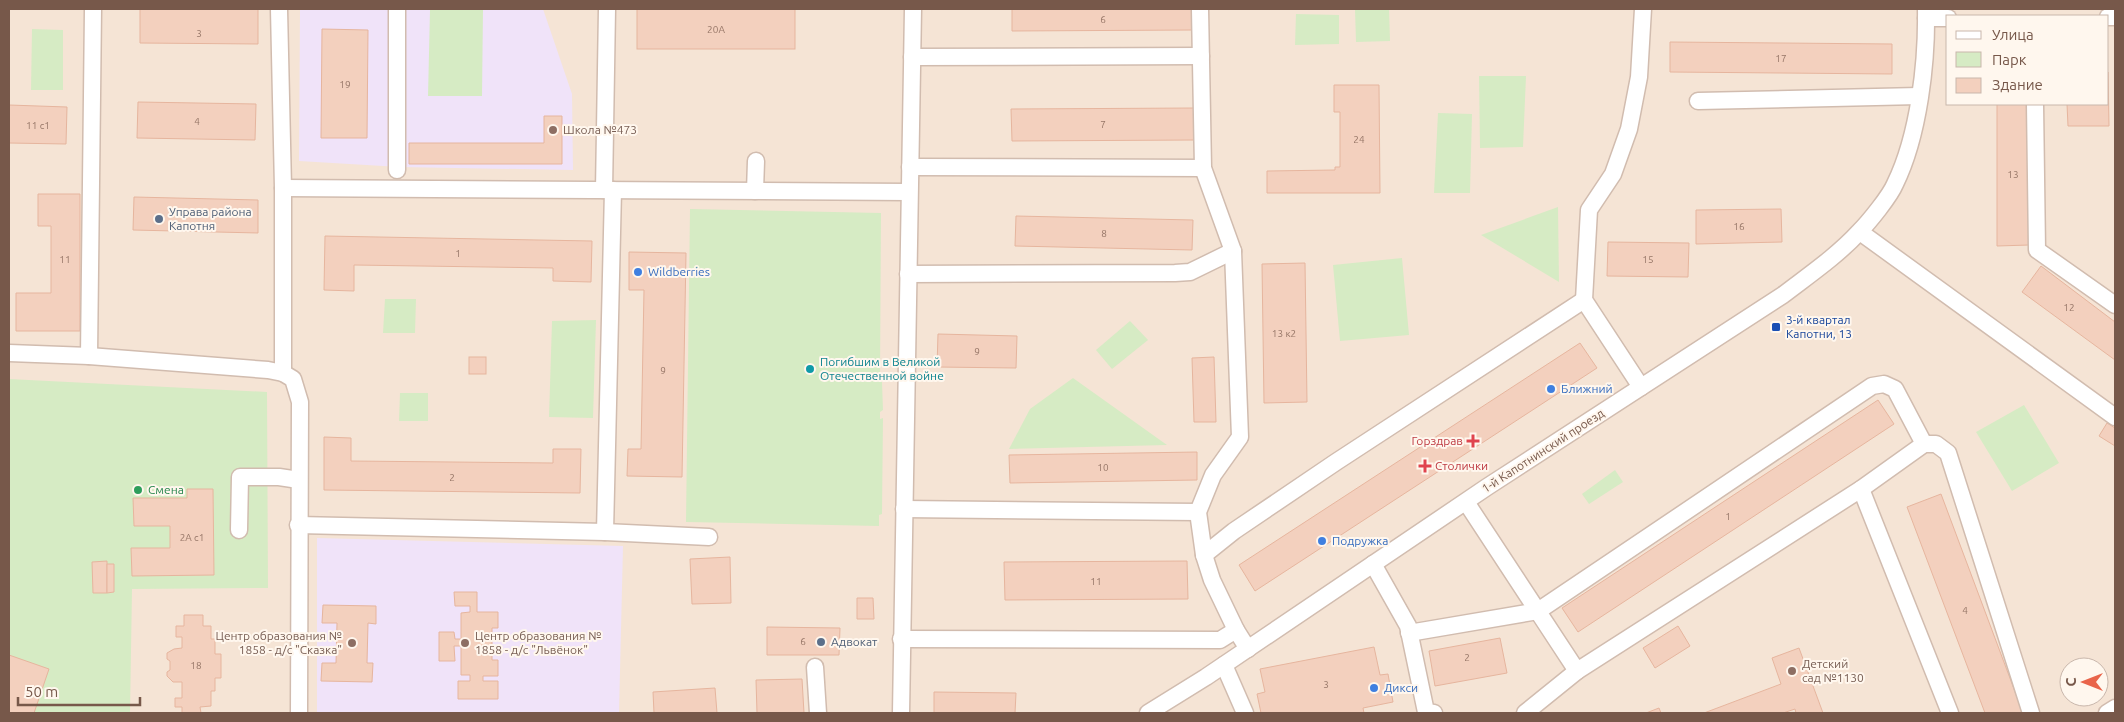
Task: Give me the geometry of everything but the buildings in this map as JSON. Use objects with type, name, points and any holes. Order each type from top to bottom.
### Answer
[{"type":"street","points":[[89,356],[93,9]]},
{"type":"street","points":[[279,9],[283,188],[283,373]]},
{"type":"street","points":[[397,9],[397,170]]},
{"type":"street","points":[[605,532],[608,190],[607,9]]},
{"type":"street","points":[[901,713],[913,9]]},
{"type":"street","points":[[1200,9],[1203,168],[1234,251],[1240,437],[1213,475],[1198,512],[1204,555],[1212,580],[1236,630],[1248,649]]},
{"type":"street","points":[[1642,387],[1584,300],[1590,210],[1613,174],[1629,129],[1639,77],[1643,9]]},
{"type":"street","points":[[1926,14],[1946,18]]},
{"type":"street","name":"1-й Капотнинский проезд","points":[[1148,713],[1224,666],[1466,502],[1783,295],[1860,232],[1895,184],[1910,144],[1920,96],[1926,44],[1926,14]]},
{"type":"street","points":[[912,57],[1201,56]]},
{"type":"street","points":[[1698,101],[1920,96]]},
{"type":"street","points":[[2035,105],[2037,250],[2115,305]]},
{"type":"street","points":[[755,191],[756,161]]},
{"type":"street","points":[[910,167],[1203,168]]},
{"type":"street","points":[[283,188],[909,192]]},
{"type":"street","points":[[1860,232],[2115,417]]},
{"type":"street","points":[[908,274],[1190,272],[1234,251]]},
{"type":"street","points":[[1204,555],[1234,531],[1328,467],[1584,300]]},
{"type":"street","points":[[9,353],[89,356],[268,370],[283,373],[294,379],[300,402],[298,525],[299,713]]},
{"type":"street","points":[[1409,633],[1538,611],[1872,386],[1884,384],[1895,389],[1924,444]]},
{"type":"street","points":[[1525,713],[1577,671],[1862,490],[1924,444],[1936,444],[1948,453],[2031,713]]},
{"type":"street","points":[[239,530],[240,477],[279,477],[299,480]]},
{"type":"street","points":[[1862,490],[1950,713]]},
{"type":"street","points":[[1466,502],[1577,671]]},
{"type":"street","points":[[904,510],[1198,512]]},
{"type":"street","points":[[298,525],[709,536]]},
{"type":"street","points":[[1373,564],[1408,626],[1428,713]]},
{"type":"street","points":[[901,639],[1220,640],[1236,630]]},
{"type":"street","points":[[1224,666],[1245,713]]},
{"type":"street","points":[[815,668],[818,713]]},
{"type":"street","points":[[2107,713],[2115,708]]},
{"type":"shaded area","points":[[9,9],[2115,9],[2115,713],[9,713]]},
{"type":"shaded area","points":[[300,9],[543,9],[572,94],[573,170],[400,167],[299,161]]},
{"type":"shaded area","points":[[317,538],[623,546],[619,713],[317,713]]},
{"type":"green space","points":[[1355,9],[1389,9],[1390,41],[1356,42]]},
{"type":"green space","points":[[430,10],[483,10],[482,96],[428,96]]},
{"type":"green space","points":[[1296,14],[1339,15],[1339,44],[1295,45]]},
{"type":"green space","points":[[32,29],[63,30],[63,90],[31,90]]},
{"type":"green space","points":[[1479,76],[1526,76],[1523,147],[1480,148]]},
{"type":"green space","points":[[1438,113],[1472,114],[1470,193],[1434,193]]},
{"type":"green space","points":[[1558,207],[1559,282],[1481,235]]},
{"type":"green space","points":[[690,209],[881,213],[880,381],[882,382],[883,410],[880,412],[880,419],[883,418],[882,514],[879,515],[879,526],[686,522]]},
{"type":"green space","points":[[1402,258],[1409,335],[1340,341],[1333,265]]},
{"type":"green space","points":[[385,299],[416,299],[415,333],[383,333]]},
{"type":"green space","points":[[596,320],[593,418],[549,417],[552,321]]},
{"type":"green space","points":[[1130,321],[1148,340],[1112,369],[1096,350]]},
{"type":"green space","points":[[1073,378],[1167,445],[1009,449],[1030,409]]},
{"type":"green space","name":"Смена","points":[[9,379],[267,392],[268,588],[132,589],[130,713],[9,713]]},
{"type":"green space","points":[[400,393],[428,393],[428,421],[399,421]]},
{"type":"green space","points":[[2024,405],[2059,463],[2012,491],[1976,432]]},
{"type":"green space","points":[[1615,470],[1623,482],[1589,504],[1582,494]]},
{"type":"place","name":"Школа №473","points":[[553,130]]},
{"type":"place","name":"Управа района Капотня","points":[[159,219]]},
{"type":"place","name":"Wildberries","points":[[638,272]]},
{"type":"place","name":"3-й квартал Капотни, 13","points":[[1776,327]]},
{"type":"place","name":"Погибшим в Великой Отечественной войне","points":[[810,369]]},
{"type":"place","name":"Ближний","points":[[1551,389]]},
{"type":"place","name":"Горздрав","points":[[1473,441]]},
{"type":"place","name":"Столички","points":[[1425,466]]},
{"type":"place","name":"Смена","points":[[138,490]]},
{"type":"place","name":"Подружка","points":[[1322,541]]},
{"type":"place","name":"Адвокат","points":[[821,642]]},
{"type":"place","name":"Центр образования № 1858 - д/с \"Сказка\"","points":[[352,643]]},
{"type":"place","name":"Центр образования № 1858 - д/с \"Львёнок\"","points":[[465,643]]},
{"type":"place","name":"Детский сад №1130","points":[[1792,671]]},
{"type":"place","name":"Дикси","points":[[1374,688]]}]
